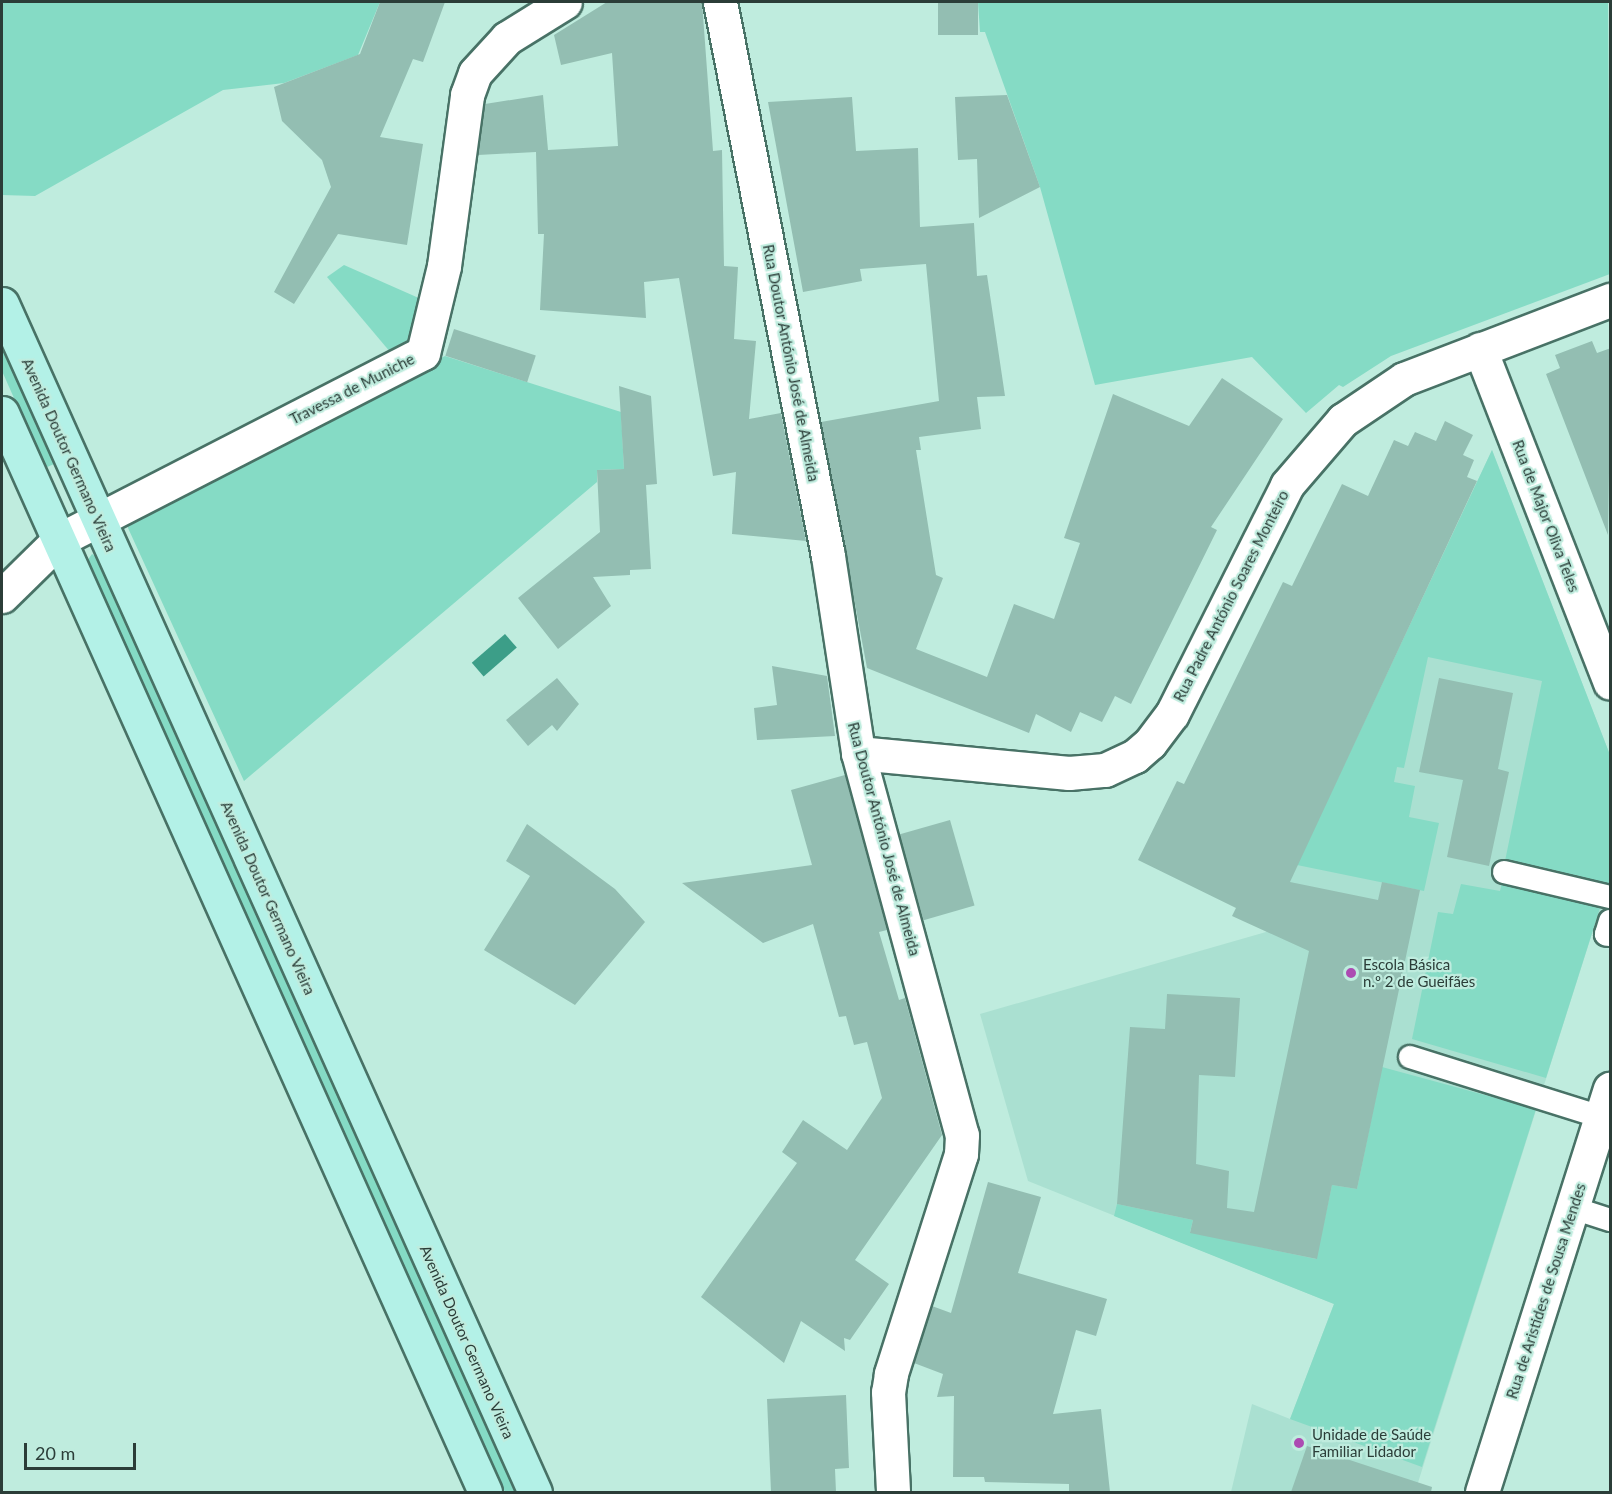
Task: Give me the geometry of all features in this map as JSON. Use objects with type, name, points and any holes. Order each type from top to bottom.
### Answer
[{"type":"main road","name":"Avenida Doutor Germano Vieira","points":[[2,304],[535,1492]]},
{"type":"main road","points":[[2,413],[485,1492]]},
{"type":"street","name":"Travessa de Muniche","points":[[2,596],[59,540],[423,353],[444,266],[467,95],[475,73],[507,38],[565,2]]},
{"type":"street","name":"Rua Doutor António José de Almeida","points":[[720,2],[828,556],[858,753],[962,1135],[961,1154],[890,1383],[893,1492]]},
{"type":"street","name":"Rua Padre António Soares Monteiro","points":[[858,753],[1069,773],[1105,770],[1135,756],[1150,743],[1172,714],[1276,503],[1311,453],[1343,420],[1381,391],[1480,349],[1611,300]]},
{"type":"street","name":"Rua de Major Oliva Teles","points":[[1480,349],[1611,682]]},
{"type":"street","name":"Rua de Aristides de Sousa Mendes","points":[[1482,1492],[1606,1103]]},
{"type":"lane","points":[[1504,872],[1611,897]]},
{"type":"lane","points":[[1611,921],[1606,934],[1611,935]]},
{"type":"lane","points":[[1410,1057],[1606,1103]]},
{"type":"lane","points":[[1573,1208],[1611,1220]]},
{"type":"shaded area","points":[[2,2],[380,2],[358,55],[284,83],[223,90],[35,196],[2,195]]},
{"type":"shaded area","points":[[978,2],[1608,2],[1610,274],[1391,356],[1343,387],[1339,385],[1306,413],[1252,357],[1095,385],[1040,187],[985,32],[980,32]]},
{"type":"shaded area","points":[[344,265],[421,299],[413,335],[404,346],[391,353],[327,277]]},
{"type":"shaded area","points":[[2,346],[54,464],[45,468],[2,371]]},
{"type":"shaded area","points":[[445,356],[621,412],[624,469],[597,470],[597,482],[244,781],[128,528],[128,518],[149,502]]},
{"type":"shaded area","name":"Escola Básica n.º 2 de Gueifães","points":[[1492,450],[1610,755],[1610,922],[1597,918],[1415,1492],[1231,1492],[1252,1404],[1290,1419],[1334,1304],[1028,1181],[980,1014],[1266,932]]},
{"type":"shaded area","points":[[1492,450],[1610,755],[1610,884],[1505,861],[1542,681],[1428,657],[1404,768],[1397,767],[1394,782],[1415,786],[1409,817],[1439,823],[1424,891],[1297,865]]},
{"type":"shaded area","points":[[92,554],[96,557],[515,1492],[505,1492],[87,561]]},
{"type":"shaded area","points":[[505,634],[517,648],[484,676],[472,663]]},
{"type":"shaded area","points":[[1502,883],[1600,908],[1546,1078],[1412,1039],[1438,912],[1453,914],[1461,884],[1500,891]]},
{"type":"shaded area","points":[[1382,1067],[1536,1109],[1422,1467],[1290,1419],[1334,1304],[1114,1216],[1117,1204],[1193,1220],[1190,1232],[1316,1259],[1332,1185],[1357,1189]]},
{"type":"building","points":[[380,2],[445,2],[423,62],[413,59],[380,137],[423,144],[407,245],[338,234],[294,304],[274,292],[331,187],[322,160],[282,121],[274,87],[360,54]]},
{"type":"building","points":[[607,2],[702,2],[713,151],[722,150],[724,266],[738,267],[734,339],[756,341],[749,419],[781,413],[806,541],[732,534],[736,472],[713,476],[679,278],[644,282],[646,318],[540,310],[544,234],[538,234],[536,152],[478,155],[485,104],[543,95],[548,150],[618,146],[612,53],[561,65],[554,35]]},
{"type":"building","points":[[938,2],[978,2],[978,35],[938,35]]},
{"type":"building","points":[[1007,95],[1040,187],[979,218],[977,159],[958,160],[955,97]]},
{"type":"building","points":[[852,97],[856,151],[918,148],[920,227],[974,223],[977,276],[987,275],[1005,396],[977,397],[981,429],[919,437],[921,450],[916,450],[936,575],[943,578],[916,649],[987,677],[1014,604],[1054,619],[1080,543],[1064,538],[1113,394],[1189,426],[1222,378],[1283,419],[1211,527],[1217,530],[1131,704],[1115,696],[1102,722],[1080,712],[1071,732],[1036,714],[1029,733],[867,668],[821,422],[939,401],[926,264],[860,269],[862,281],[803,292],[768,102]]},
{"type":"building","points":[[454,329],[536,356],[527,382],[445,356]]},
{"type":"building","points":[[1592,341],[1597,353],[1611,348],[1608,535],[1546,374],[1560,368],[1555,355]]},
{"type":"building","points":[[619,386],[651,396],[657,484],[646,485],[651,569],[630,570],[630,575],[593,577],[611,606],[558,649],[518,598],[600,532],[597,470],[624,469]]},
{"type":"building","points":[[1445,421],[1473,435],[1463,455],[1474,460],[1467,477],[1477,481],[1290,882],[1378,900],[1382,882],[1420,890],[1357,1189],[1332,1185],[1317,1259],[1190,1233],[1193,1220],[1117,1204],[1130,1027],[1165,1029],[1167,994],[1240,998],[1235,1077],[1199,1075],[1196,1164],[1229,1171],[1227,1208],[1254,1212],[1309,951],[1232,916],[1236,908],[1138,860],[1177,781],[1184,784],[1283,582],[1292,586],[1342,484],[1368,496],[1394,440],[1408,446],[1415,432],[1436,441]]},
{"type":"building","points":[[772,666],[827,676],[835,736],[757,740],[754,708],[777,705]]},
{"type":"building","points":[[557,678],[579,704],[557,731],[552,725],[528,746],[506,720]]},
{"type":"building","points":[[1439,678],[1513,693],[1498,769],[1509,772],[1489,866],[1447,857],[1463,780],[1419,772]]},
{"type":"building","points":[[845,775],[887,930],[879,932],[899,1000],[905,998],[942,1135],[855,1260],[889,1284],[850,1340],[844,1338],[845,1351],[801,1321],[784,1363],[701,1297],[797,1163],[782,1152],[803,1120],[847,1150],[882,1098],[867,1042],[854,1045],[846,1016],[839,1017],[813,924],[763,943],[682,883],[812,865],[791,790]]},
{"type":"building","points":[[950,820],[975,906],[924,920],[899,835]]},
{"type":"building","points":[[527,824],[615,889],[645,922],[575,1005],[484,950],[530,876],[506,861]]},
{"type":"building","points":[[988,1182],[1041,1197],[1018,1273],[1107,1299],[1096,1336],[1076,1330],[1053,1414],[1101,1409],[1110,1492],[1069,1492],[1069,1484],[985,1482],[984,1477],[953,1477],[954,1396],[937,1397],[943,1374],[914,1363],[932,1306],[951,1313]]},
{"type":"building","points":[[846,1395],[849,1468],[835,1469],[836,1492],[771,1492],[767,1399]]},
{"type":"building","points":[[1307,1446],[1432,1487],[1431,1492],[1291,1492]]},
{"type":"place","name":"Escola Básica n.º 2 de Gueifães","points":[[1351,973]]},
{"type":"place","name":"Unidade de Saúde Familiar Lidador","points":[[1299,1443]]}]
